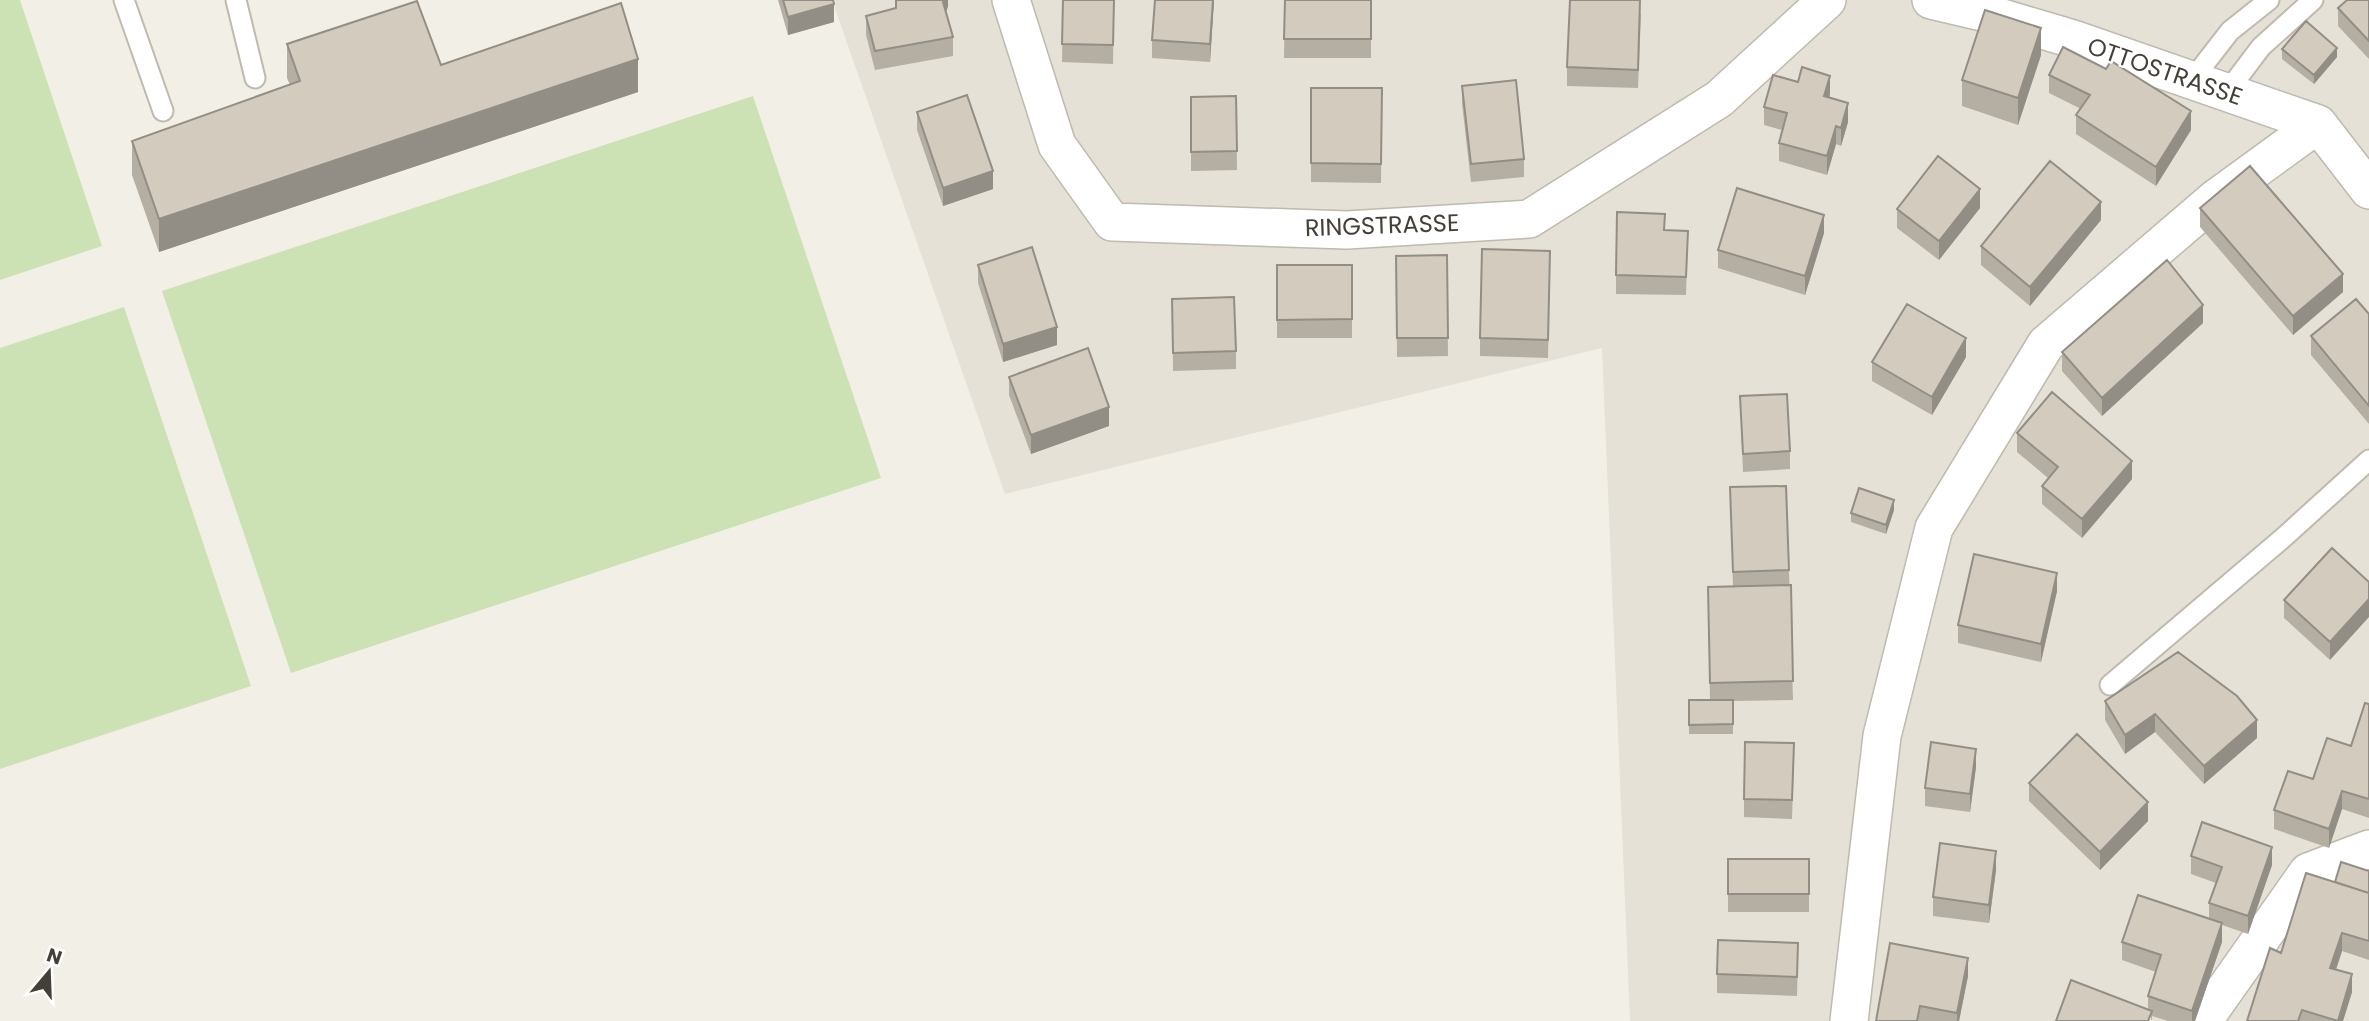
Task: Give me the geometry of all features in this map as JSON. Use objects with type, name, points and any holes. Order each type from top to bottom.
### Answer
[{"type":"street","name":"RINGSTRASSE","points":[[1010,0],[1057,145],[1112,222],[1347,230],[1529,219],[1718,99],[1827,0]]},
{"type":"street","name":"OTTOSTRASSE","points":[[1931,0],[1978,6],[2318,124]]},
{"type":"street","points":[[1849,1021],[1882,736],[1934,528],[2046,344],[2215,199],[2318,124],[2369,190]]},
{"type":"street","points":[[2203,1021],[2308,872],[2369,849]]},
{"type":"lane","points":[[124,0],[163,111]]},
{"type":"lane","points":[[236,0],[255,78]]},
{"type":"lane","points":[[2192,80],[2230,31],[2269,0]]},
{"type":"lane","points":[[2227,92],[2261,47],[2313,0]]},
{"type":"lane","points":[[2110,685],[2283,538],[2369,460]]},
{"type":"shaded area","points":[[832,0],[2369,0],[2369,1021],[1630,1021],[1602,348],[1005,494]]},
{"type":"green space","points":[[0,0],[20,0],[102,246],[0,280]]},
{"type":"green space","points":[[753,96],[881,478],[291,673],[162,291]]},
{"type":"green space","points":[[124,307],[251,686],[0,769],[0,348]]},
{"type":"building","points":[[783,0],[833,0],[834,4],[788,17]]},
{"type":"building","points":[[896,0],[944,0],[953,37],[875,51],[866,16],[896,8]]},
{"type":"building","points":[[1063,0],[1114,0],[1113,45],[1062,44]]},
{"type":"building","points":[[1155,0],[1213,0],[1210,44],[1152,40]]},
{"type":"building","points":[[1285,0],[1371,0],[1371,39],[1284,39]]},
{"type":"building","points":[[1570,0],[1640,0],[1638,70],[1567,67]]},
{"type":"building","points":[[2347,0],[2369,0],[2369,41],[2338,8]]},
{"type":"building","points":[[417,1],[441,65],[621,3],[638,59],[159,219],[132,141],[300,81],[287,44]]},
{"type":"building","points":[[1985,10],[2041,28],[2018,98],[1962,80]]},
{"type":"building","points":[[2306,21],[2337,48],[2314,75],[2282,49]]},
{"type":"building","points":[[2063,47],[2106,69],[2111,61],[2191,111],[2156,167],[2076,115],[2090,95],[2049,75]]},
{"type":"building","points":[[1802,67],[1830,76],[1824,96],[1848,103],[1841,128],[1836,126],[1827,156],[1779,143],[1787,113],[1764,107],[1773,75],[1798,82]]},
{"type":"building","points":[[1516,80],[1524,159],[1471,164],[1462,86]]},
{"type":"building","points":[[1311,88],[1382,88],[1381,164],[1311,163]]},
{"type":"building","points":[[967,95],[993,171],[943,188],[917,112]]},
{"type":"building","points":[[1236,96],[1237,151],[1191,152],[1191,97]]},
{"type":"building","points":[[1938,156],[1980,189],[1939,241],[1897,209]]},
{"type":"building","points":[[2050,161],[2101,202],[2030,287],[1981,246]]},
{"type":"building","points":[[2250,166],[2343,274],[2293,316],[2200,208]]},
{"type":"building","points":[[1737,188],[1824,215],[1805,276],[1718,250]]},
{"type":"building","points":[[1617,212],[1665,214],[1664,230],[1688,231],[1686,277],[1616,275]]},
{"type":"building","points":[[1032,247],[1057,327],[1003,344],[978,265]]},
{"type":"building","points":[[1482,249],[1550,251],[1548,340],[1480,338]]},
{"type":"building","points":[[1447,255],[1448,338],[1397,338],[1396,256]]},
{"type":"building","points":[[2167,260],[2203,305],[2102,398],[2062,352]]},
{"type":"building","points":[[1277,265],[1352,265],[1352,319],[1277,320]]},
{"type":"building","points":[[1234,297],[1236,351],[1173,353],[1172,299]]},
{"type":"building","points":[[2356,299],[2369,314],[2369,406],[2311,336]]},
{"type":"building","points":[[1907,304],[1966,338],[1932,397],[1872,362]]},
{"type":"building","points":[[1088,348],[1109,407],[1031,435],[1009,377]]},
{"type":"building","points":[[2052,392],[2132,461],[2082,519],[2042,486],[2058,467],[2017,433]]},
{"type":"building","points":[[1787,394],[1790,451],[1743,454],[1740,396]]},
{"type":"building","points":[[1786,486],[1789,570],[1733,572],[1730,487]]},
{"type":"building","points":[[1859,488],[1894,500],[1886,525],[1851,513]]},
{"type":"building","points":[[2332,548],[2369,582],[2369,599],[2330,642],[2284,600]]},
{"type":"building","points":[[1974,554],[2057,573],[2041,644],[1958,625]]},
{"type":"building","points":[[1791,585],[1793,681],[1710,683],[1708,587]]},
{"type":"building","points":[[2178,652],[2237,696],[2257,720],[2204,766],[2155,714],[2125,735],[2105,701]]},
{"type":"building","points":[[1689,700],[1733,700],[1733,724],[1689,725]]},
{"type":"building","points":[[2365,703],[2369,704],[2369,799],[2342,791],[2329,829],[2274,810],[2288,771],[2313,779],[2327,738],[2351,746]]},
{"type":"building","points":[[2077,734],[2148,802],[2100,852],[2029,783]]},
{"type":"building","points":[[1745,742],[1794,743],[1792,800],[1744,799]]},
{"type":"building","points":[[1931,742],[1976,749],[1970,794],[1925,788]]},
{"type":"building","points":[[2202,822],[2272,847],[2248,916],[2209,903],[2222,867],[2191,856]]},
{"type":"building","points":[[1940,843],[1996,851],[1989,905],[1933,897]]},
{"type":"building","points":[[1728,859],[1809,859],[1809,894],[1728,894]]},
{"type":"building","points":[[2341,862],[2369,871],[2369,893],[2335,882]]},
{"type":"building","points":[[2306,873],[2369,893],[2369,941],[2342,933],[2330,968],[2352,974],[2338,1021],[2302,1010],[2298,1021],[2247,1021],[2270,948],[2281,953]]},
{"type":"building","points":[[2138,895],[2222,923],[2192,1011],[2148,996],[2161,955],[2122,942]]},
{"type":"building","points":[[1718,940],[1798,943],[1797,977],[1717,974]]},
{"type":"building","points":[[1890,943],[1968,958],[1957,1013],[1920,1006],[1917,1021],[1876,1021]]},
{"type":"building","points":[[2071,980],[2152,1011],[2148,1021],[2056,1021]]}]
